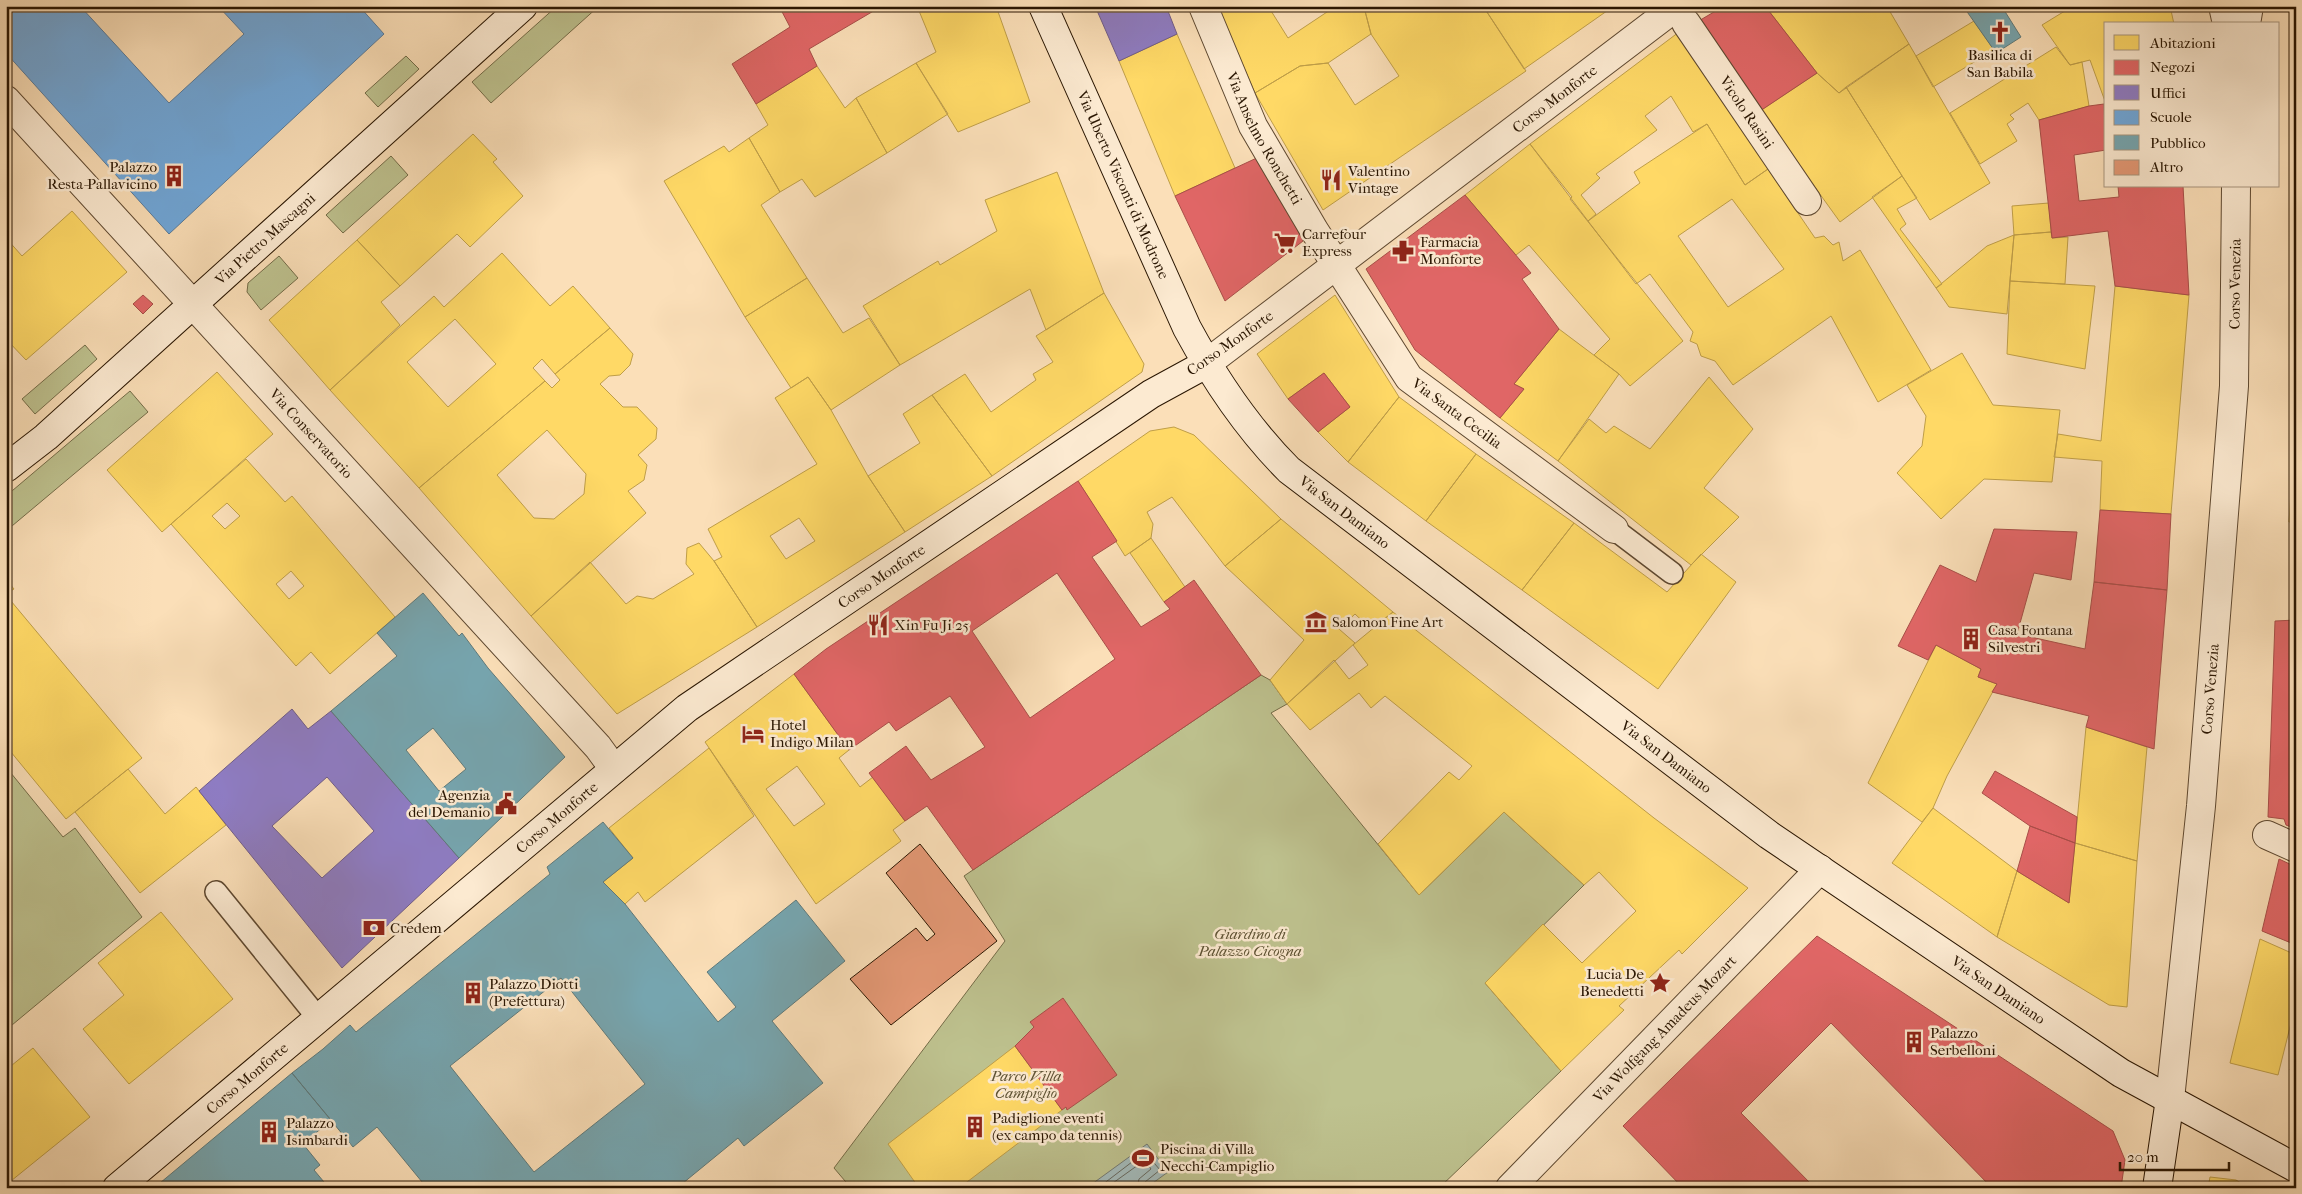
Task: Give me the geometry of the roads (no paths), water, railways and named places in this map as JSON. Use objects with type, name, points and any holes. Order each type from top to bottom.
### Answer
[{"type":"street","name":"Via Pietro Mascagni","points":[[6,468],[46,437],[523,6]]},
{"type":"street","name":"Via Uberto Visconti di Modrone","points":[[1043,6],[1187,328],[1206,364]]},
{"type":"street","name":"Via Anselmo Ronchetti","points":[[1203,6],[1253,126],[1336,264]]},
{"type":"street","points":[[2223,6],[2227,22]]},
{"type":"street","points":[[2246,22],[2249,6]]},
{"type":"street","name":"Corso Monforte","points":[[118,1188],[614,769],[703,697],[1151,394],[1206,364],[1336,264],[1682,14]]},
{"type":"street","name":"Vicolo Rasini","points":[[1682,14],[1808,201]]},
{"type":"street","name":"Via Conservatorio","points":[[6,100],[591,740],[614,769]]},
{"type":"street","name":"Corso Venezia","points":[[2157,1188],[2170,1099],[2201,806],[2233,395],[2236,188]]},
{"type":"street","name":"Via Santa Cecilia","points":[[1336,264],[1409,378],[1614,529]]},
{"type":"street","name":"Via San Damiano","points":[[1206,364],[1242,418],[1289,470],[1769,835],[2122,1073],[2296,1168]]},
{"type":"street","points":[[2267,835],[2296,848]]},
{"type":"street","name":"Via Wolfgang Amadeus Mozart","points":[[1510,1188],[1820,869]]},
{"type":"lane","points":[[1614,529],[1672,573]]},
{"type":"lane","points":[[216,892],[318,1018]]},
{"type":"water","name":"Piscina di Villa Necchi-Campiglio","points":[[1147,1144],[1168,1172],[1146,1188],[1095,1188],[1092,1184]]},
{"type":"place","name":"Basilica di San Babila","points":[[2000,32]]},
{"type":"place","name":"Palazzo Resta-Pallavicino","points":[[174,176]]},
{"type":"place","name":"Valentino Vintage","points":[[1331,180]]},
{"type":"place","name":"Carrefour Express","points":[[1285,243]]},
{"type":"place","name":"Farmacia Monforte","points":[[1403,251]]},
{"type":"place","name":"Salomon Fine Art","points":[[1316,622]]},
{"type":"place","name":"Xin Fu Ji 25","points":[[878,625]]},
{"type":"place","name":"Casa Fontana Silvestri","points":[[1971,639]]},
{"type":"place","name":"Hotel Indigo Milan","points":[[753,734]]},
{"type":"place","name":"Agenzia del Demanio","points":[[506,804]]},
{"type":"place","name":"Credem","points":[[374,928]]},
{"type":"place","name":"Lucia De Benedetti","points":[[1660,983]]},
{"type":"place","name":"Palazzo Diotti (Prefettura)","points":[[473,993]]},
{"type":"place","name":"Palazzo Serbelloni","points":[[1914,1042]]},
{"type":"place","name":"Padiglione eventi (ex campo da tennis)","points":[[975,1127]]},
{"type":"place","name":"Palazzo Isimbardi","points":[[269,1132]]},
{"type":"place","name":"Piscina di Villa Necchi-Campiglio","points":[[1143,1158]]},
{"type":"park label","name":"Giardino di Palazzo Cicogna","points":[[1250,942]]},
{"type":"park label","name":"Parco Villa Campiglio","points":[[1026,1084]]}]
